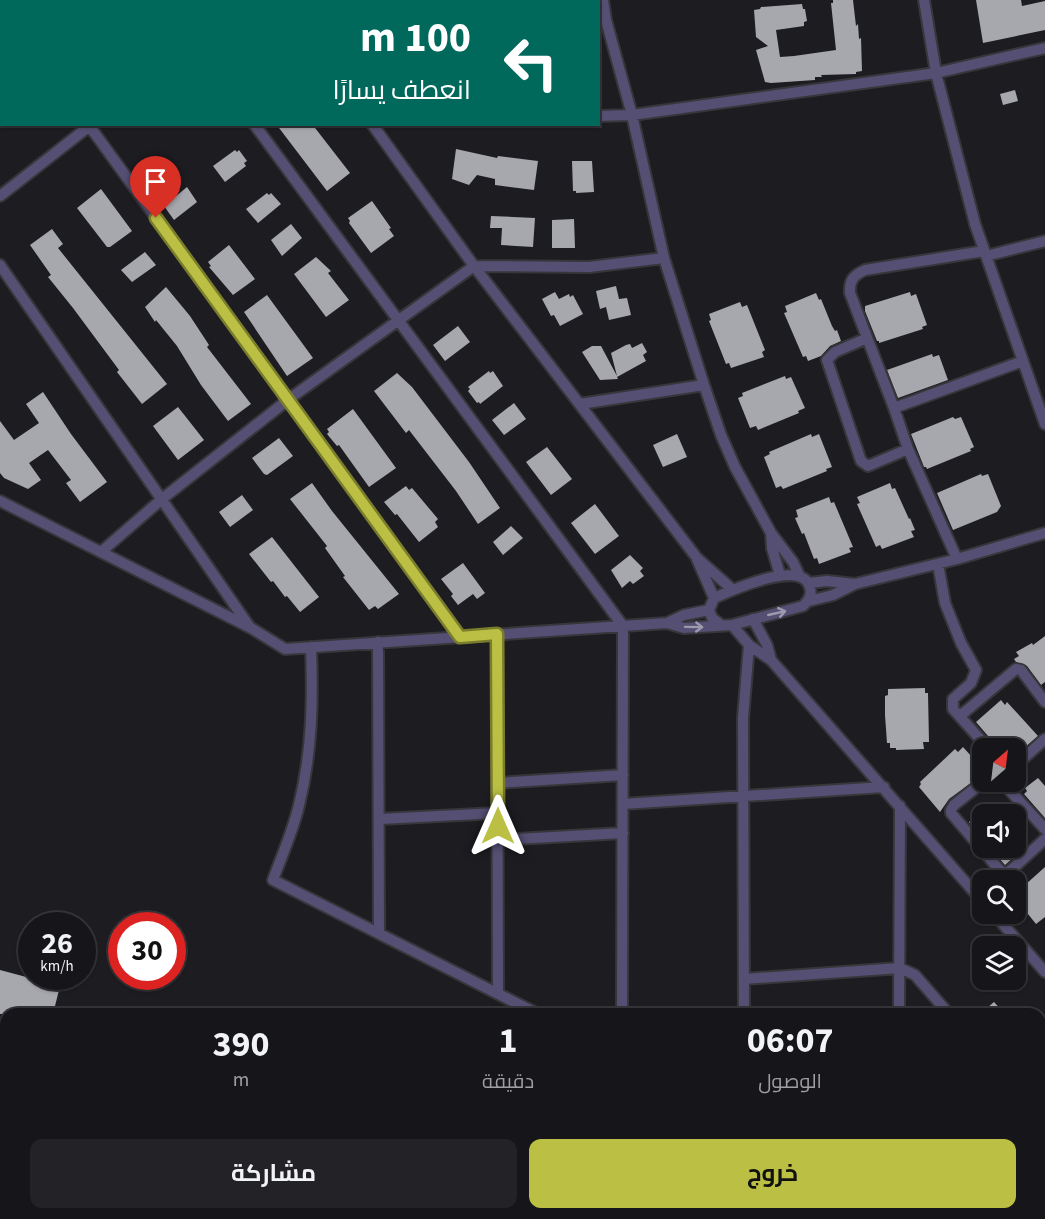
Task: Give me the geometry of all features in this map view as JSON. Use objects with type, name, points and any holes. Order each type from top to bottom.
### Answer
[{"type":"street","points":[[603,0],[664,258],[721,435],[735,467],[771,533],[793,562],[799,575],[809,583],[811,593],[809,601]]},
{"type":"street","points":[[924,0],[936,73],[985,253],[1045,424]]},
{"type":"street","points":[[600,116],[632,115],[936,73],[1045,48]]},
{"type":"street","points":[[0,196],[89,126]]},
{"type":"street","points":[[91,126],[460,637]]},
{"type":"street","points":[[255,126],[623,626],[622,1008]]},
{"type":"street","points":[[373,126],[474,266],[697,558],[733,590]]},
{"type":"street","points":[[957,559],[908,449],[849,285],[856,274],[865,270],[985,253],[1045,241]]},
{"type":"street","points":[[101,552],[162,499],[289,399],[474,266],[589,267],[664,258]]},
{"type":"street","points":[[0,265],[251,628]]},
{"type":"street","points":[[867,338],[835,352],[827,360],[861,461],[868,466],[908,449]]},
{"type":"street","points":[[894,408],[1023,361]]},
{"type":"street","points":[[580,404],[704,385]]},
{"type":"street","points":[[0,501],[251,628],[285,649],[667,623],[684,628],[726,625],[795,609],[809,601],[833,595],[855,584],[957,559],[1045,533]]},
{"type":"street","points":[[771,533],[772,548],[780,575]]},
{"type":"street","points":[[697,558],[714,598]]},
{"type":"street","points":[[938,564],[945,603],[961,643],[976,670],[971,683],[953,699],[953,709],[979,738]]},
{"type":"street","points":[[799,575],[780,575],[714,598],[709,610],[712,618],[726,625],[771,660],[972,889]]},
{"type":"street","points":[[809,583],[827,581],[855,584]]},
{"type":"street","points":[[667,623],[684,615],[709,610]]},
{"type":"street","points":[[753,619],[767,645],[771,660]]},
{"type":"street","points":[[497,634],[498,993]]},
{"type":"street","points":[[378,642],[379,933]]},
{"type":"street","points":[[744,1008],[743,718],[749,645]]},
{"type":"street","points":[[311,647],[313,708],[306,775],[299,806],[273,880],[527,1008]]},
{"type":"street","points":[[960,716],[1016,669],[1023,671],[1045,702]]},
{"type":"street","points":[[1026,756],[1045,739]]},
{"type":"street","points":[[498,783],[623,775]]},
{"type":"street","points":[[623,804],[884,787]]},
{"type":"street","points":[[972,791],[954,805],[951,813],[1002,873],[1009,872],[1045,839]]},
{"type":"street","points":[[1011,792],[1045,829]]},
{"type":"street","points":[[899,1008],[900,806]]},
{"type":"street","points":[[380,819],[498,813]]},
{"type":"street","points":[[498,840],[623,833]]},
{"type":"street","points":[[1003,924],[1045,972]]},
{"type":"street","points":[[744,979],[900,968],[915,975],[944,1008]]},
{"type":"building","points":[[833,0],[853,0],[856,26],[858,24],[859,39],[861,38],[862,71],[856,74],[821,75],[822,77],[815,77],[815,80],[765,82],[756,50],[768,46],[756,37],[754,10],[761,7],[802,4],[807,21],[804,22],[804,26],[776,30],[780,57],[794,56],[836,50],[831,3]]},
{"type":"building","points":[[976,0],[1021,0],[1022,6],[1045,1],[1045,30],[983,43]]},
{"type":"building","points":[[1015,90],[1018,101],[1003,105],[1000,94]]},
{"type":"building","points":[[278,126],[314,126],[350,173],[327,191]]},
{"type":"building","points":[[456,149],[497,158],[498,156],[538,161],[534,190],[495,185],[495,179],[477,175],[469,185],[452,179]]},
{"type":"building","points":[[235,150],[237,152],[239,150],[247,161],[244,163],[246,166],[225,182],[213,166]]},
{"type":"building","points":[[572,161],[592,161],[594,192],[576,193],[573,191]]},
{"type":"building","points":[[187,187],[197,202],[174,220],[164,206]]},
{"type":"building","points":[[101,189],[132,231],[110,247],[107,247],[77,208]]},
{"type":"building","points":[[267,193],[269,195],[271,193],[281,204],[258,223],[246,209]]},
{"type":"building","points":[[372,201],[394,236],[371,253],[349,223],[348,218]]},
{"type":"building","points":[[491,216],[535,218],[533,247],[501,245],[502,228],[490,228]]},
{"type":"building","points":[[574,219],[575,248],[552,248],[552,220]]},
{"type":"building","points":[[291,224],[302,238],[282,256],[271,240]]},
{"type":"building","points":[[52,229],[63,244],[58,248],[167,384],[142,404],[48,277],[51,275],[30,245]]},
{"type":"building","points":[[229,245],[255,279],[233,295],[209,267],[211,266],[208,262]]},
{"type":"building","points":[[145,252],[156,265],[132,282],[121,270]]},
{"type":"building","points":[[316,257],[331,271],[328,273],[349,300],[326,317],[294,274]]},
{"type":"building","points":[[616,286],[619,299],[627,298],[631,315],[609,320],[606,307],[600,309],[596,291]]},
{"type":"building","points":[[166,287],[190,316],[209,345],[207,347],[251,404],[228,421],[201,385],[177,346],[145,307]]},
{"type":"building","points":[[555,292],[559,299],[569,294],[570,297],[573,295],[583,314],[560,326],[554,315],[551,316],[542,299]]},
{"type":"building","points":[[910,292],[911,296],[916,294],[927,325],[922,327],[923,329],[879,343],[865,306]]},
{"type":"building","points":[[816,293],[841,341],[830,346],[821,356],[808,361],[806,356],[803,357],[784,313],[787,312],[785,306]]},
{"type":"building","points":[[267,295],[313,358],[287,376],[244,312]]},
{"type":"building","points":[[740,302],[742,307],[747,305],[765,350],[762,352],[764,357],[731,368],[729,363],[726,364],[709,321],[711,320],[709,314]]},
{"type":"building","points":[[458,326],[470,342],[445,361],[433,345]]},
{"type":"building","points":[[642,343],[647,352],[643,355],[646,361],[617,377],[618,379],[600,380],[582,352],[592,346],[601,346],[617,376],[611,353],[626,345],[630,344],[632,348]]},
{"type":"building","points":[[932,354],[933,357],[939,355],[948,380],[898,398],[887,370]]},
{"type":"building","points":[[489,371],[490,373],[493,371],[503,386],[480,404],[468,391],[470,389],[468,387]]},
{"type":"building","points":[[397,373],[412,387],[469,462],[500,508],[478,524],[409,430],[406,433],[374,391]]},
{"type":"building","points":[[785,376],[786,379],[791,377],[805,408],[798,411],[799,413],[758,430],[756,426],[750,428],[738,398],[743,396],[742,393]]},
{"type":"building","points":[[43,392],[107,482],[80,502],[66,483],[71,480],[48,450],[29,463],[41,480],[28,489],[4,478],[0,473],[0,421],[14,440],[39,423],[26,404]]},
{"type":"building","points":[[514,403],[526,419],[504,435],[492,420]]},
{"type":"building","points":[[178,407],[204,440],[178,460],[153,426]]},
{"type":"building","points":[[353,409],[396,468],[369,487],[339,445],[337,446],[327,434],[329,432],[327,429]]},
{"type":"building","points":[[953,417],[955,419],[961,417],[974,447],[970,449],[971,451],[927,469],[924,467],[911,434]]},
{"type":"building","points":[[677,434],[687,457],[663,467],[653,445]]},
{"type":"building","points":[[811,434],[812,437],[819,434],[832,467],[783,489],[781,486],[776,488],[764,457],[770,454],[769,452]]},
{"type":"building","points":[[279,438],[293,456],[267,475],[264,474],[252,458]]},
{"type":"building","points":[[547,447],[572,479],[551,495],[526,462]]},
{"type":"building","points":[[981,474],[982,476],[988,474],[1001,506],[997,512],[953,530],[937,493]]},
{"type":"building","points":[[312,483],[399,594],[378,609],[375,606],[369,610],[343,577],[345,576],[325,548],[327,546],[290,499]]},
{"type":"building","points":[[890,483],[892,489],[895,488],[915,530],[911,531],[914,537],[882,549],[880,545],[876,547],[857,504],[860,503],[857,497]]},
{"type":"building","points":[[406,486],[409,490],[412,488],[438,519],[435,522],[438,527],[419,542],[397,514],[395,515],[384,502]]},
{"type":"building","points":[[242,495],[253,510],[230,527],[219,512]]},
{"type":"building","points":[[829,497],[831,503],[834,502],[853,547],[849,548],[851,552],[819,564],[817,558],[814,559],[804,533],[802,534],[795,518],[798,517],[796,510]]},
{"type":"building","points":[[595,504],[619,536],[595,554],[571,523]]},
{"type":"building","points":[[511,526],[523,538],[503,555],[493,542]]},
{"type":"building","points":[[272,537],[319,597],[300,612],[273,581],[271,582],[249,554]]},
{"type":"building","points":[[630,555],[643,568],[640,571],[644,576],[633,584],[630,581],[622,588],[611,570]]},
{"type":"building","points":[[463,563],[485,593],[477,599],[473,594],[458,605],[451,596],[453,594],[441,579]]},
{"type":"building","points":[[1045,636],[1045,682],[1041,685],[1027,666],[1014,659],[1019,656],[1016,652],[1032,643],[1033,645]]},
{"type":"building","points":[[925,688],[925,693],[928,693],[929,742],[923,742],[924,749],[896,750],[896,748],[890,748],[890,743],[887,743],[885,715],[885,696],[888,695],[888,689]]},
{"type":"building","points":[[1001,700],[1005,705],[1007,702],[1038,736],[1026,746],[1026,738],[990,738],[976,722]]},
{"type":"building","points":[[963,747],[972,757],[972,782],[949,799],[940,812],[919,787],[920,782],[955,749],[958,752]]},
{"type":"building","points":[[1038,778],[1045,786],[1045,818],[1024,794],[1027,791],[1026,787]]},
{"type":"building","points":[[999,858],[1013,858],[1005,865]]},
{"type":"building","points":[[1045,867],[1045,917],[1036,924],[1026,912],[1026,884]]},
{"type":"building","points":[[0,970],[18,975],[18,990],[59,990],[54,1008],[0,1008]]},
{"type":"building","points":[[994,1002],[1000,1008],[987,1008]]},
{"type":"route","points":[[156,218],[460,637],[497,634],[498,826]]}]
